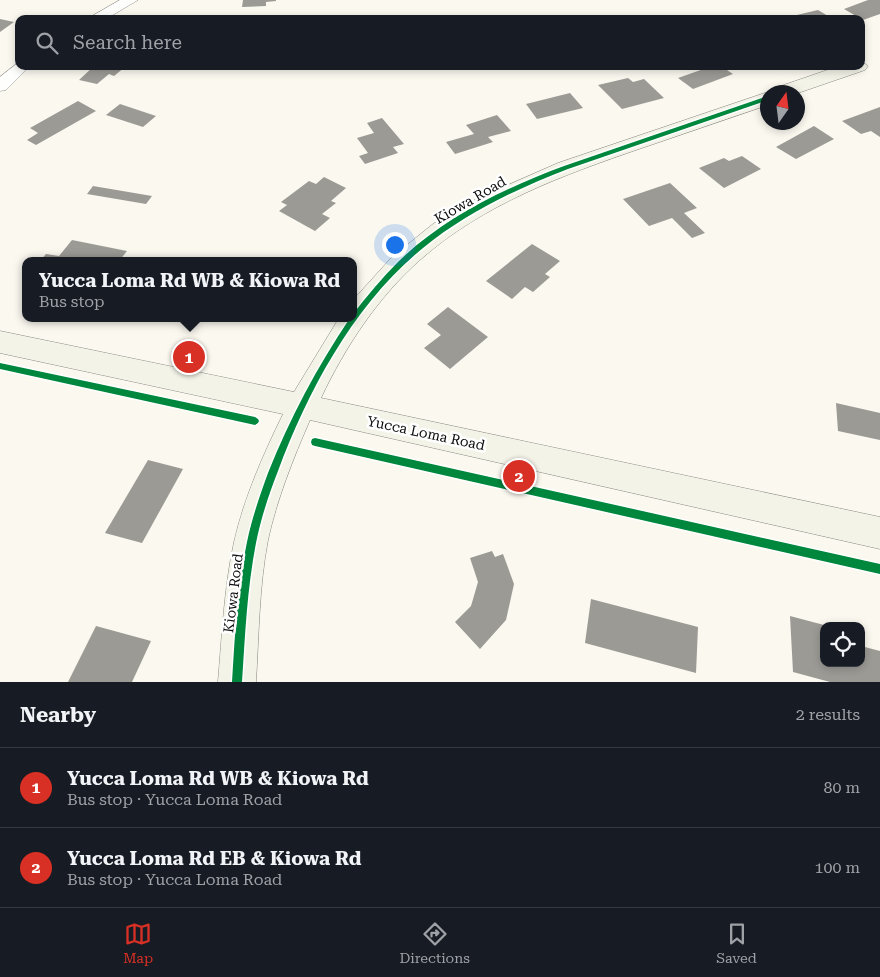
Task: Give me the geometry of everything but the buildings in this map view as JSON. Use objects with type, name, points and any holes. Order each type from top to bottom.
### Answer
[{"type":"street","points":[[102,15],[131,0]]},
{"type":"street","points":[[0,86],[18,70]]},
{"type":"street","points":[[802,85],[846,70]]},
{"type":"street","name":"Kiowa Road","points":[[357,315],[372,294],[402,262],[436,234],[487,202],[532,180],[760,101]]},
{"type":"street","name":"Kiowa Road","points":[[237,682],[247,569],[256,523],[272,477],[302,406],[352,322]]},
{"type":"street","name":"Yucca Loma Road","points":[[0,342],[302,406],[880,533]]},
{"type":"cycle path","points":[[357,314],[377,289],[411,254],[442,230],[486,203],[533,180],[760,101]]},
{"type":"cycle path","points":[[237,682],[243,602],[251,542],[256,522],[280,453],[296,418],[313,384],[351,322]]},
{"type":"cycle path","points":[[0,366],[255,421]]},
{"type":"cycle path","points":[[315,442],[880,569]]},
{"type":"place","name":"Yucca Loma Rd WB & Kiowa Rd","points":[[189,357]]},
{"type":"place","name":"Yucca Loma Rd EB & Kiowa Rd","points":[[519,476]]}]
